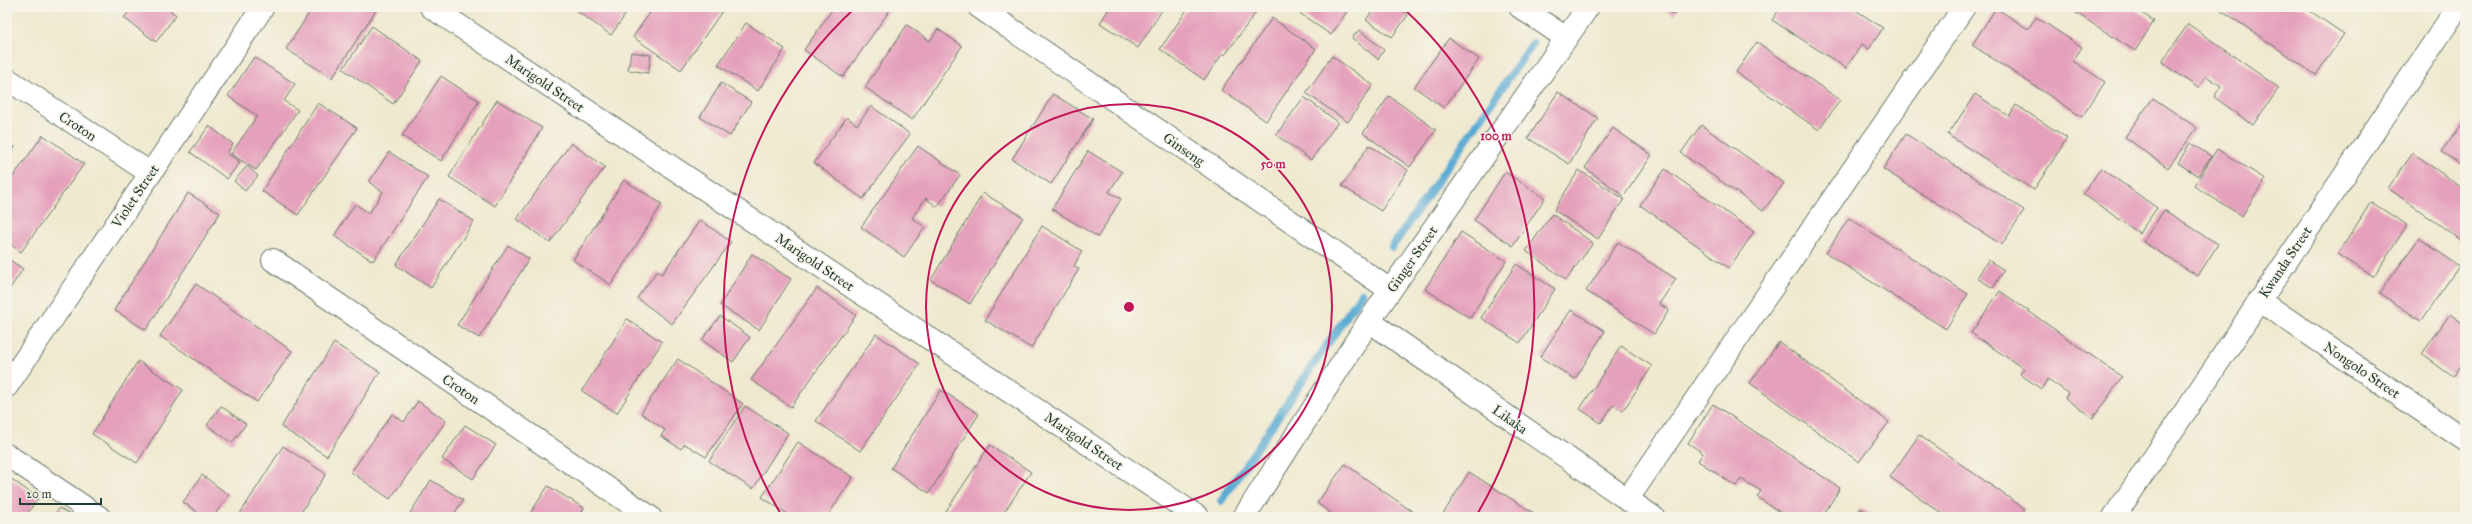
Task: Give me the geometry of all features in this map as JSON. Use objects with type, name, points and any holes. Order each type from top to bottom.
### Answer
[{"type":"street","name":"Violet Street","points":[[7,386],[263,7]]},
{"type":"street","name":"Marigold Street","points":[[431,7],[1198,517]]},
{"type":"street","name":"Ginseng","points":[[979,7],[1390,290]]},
{"type":"street","points":[[1520,7],[1566,38]]},
{"type":"street","name":"Ginger Street","points":[[1244,517],[1369,321],[1588,7]]},
{"type":"street","points":[[1637,510],[1964,7]]},
{"type":"street","name":"Kwanda Street","points":[[2114,517],[2458,7]]},
{"type":"street","name":"Croton","points":[[7,79],[150,173]]},
{"type":"street","name":"Croton","points":[[273,260],[650,517]]},
{"type":"street","name":"Nongolo Street","points":[[2259,300],[2465,440]]},
{"type":"street","name":"Likaka","points":[[1369,321],[1637,510]]},
{"type":"street","points":[[7,455],[99,517]]},
{"type":"building","points":[[132,7],[166,7],[176,15],[156,42],[124,18]]},
{"type":"building","points":[[313,7],[378,7],[332,78],[286,49]]},
{"type":"building","points":[[571,7],[631,7],[611,35]]},
{"type":"building","points":[[654,7],[725,7],[681,70],[633,37]]},
{"type":"building","points":[[834,7],[892,7],[843,77],[804,50]]},
{"type":"building","points":[[1110,7],[1164,7],[1138,48],[1100,23]]},
{"type":"building","points":[[1189,7],[1251,7],[1257,11],[1225,55],[1223,53],[1204,80],[1160,49]]},
{"type":"building","points":[[1291,7],[1350,7],[1331,35]]},
{"type":"building","points":[[1375,7],[1398,7],[1408,15],[1392,37],[1366,20]]},
{"type":"building","points":[[1660,7],[1679,7],[1674,15]]},
{"type":"building","points":[[1781,7],[1851,7],[1883,28],[1869,49],[1862,44],[1846,68],[1772,20]]},
{"type":"building","points":[[2067,7],[2132,7],[2154,21],[2135,51]]},
{"type":"building","points":[[2217,7],[2304,7],[2344,34],[2316,75]]},
{"type":"building","points":[[1996,8],[2028,29],[2036,17],[2082,47],[2073,61],[2105,82],[2082,117],[1972,45]]},
{"type":"building","points":[[1272,18],[1316,49],[1266,121],[1221,90]]},
{"type":"building","points":[[746,23],[785,49],[758,91],[718,65]]},
{"type":"building","points":[[2188,24],[2279,88],[2253,125],[2214,97],[2221,86],[2206,76],[2198,88],[2162,62]]},
{"type":"building","points":[[907,25],[930,41],[938,29],[962,46],[912,120],[865,87]]},
{"type":"building","points":[[372,26],[422,61],[393,104],[343,69]]},
{"type":"building","points":[[1359,30],[1384,50],[1378,59],[1352,38]]},
{"type":"building","points":[[1449,38],[1479,59],[1444,108],[1414,87]]},
{"type":"building","points":[[1757,42],[1840,100],[1819,130],[1736,72]]},
{"type":"building","points":[[631,52],[651,55],[648,73],[628,70]]},
{"type":"building","points":[[1332,56],[1373,85],[1348,122],[1306,93]]},
{"type":"building","points":[[254,57],[295,84],[284,101],[298,110],[256,170],[231,154],[257,116],[228,96]]},
{"type":"building","points":[[441,76],[479,101],[441,161],[402,136]]},
{"type":"building","points":[[721,83],[751,102],[730,136],[700,117]]},
{"type":"building","points":[[1558,92],[1598,118],[1569,164],[1528,138]]},
{"type":"building","points":[[1053,94],[1093,119],[1051,184],[1012,159]]},
{"type":"building","points":[[1975,94],[2009,116],[2016,105],[2067,138],[2034,190],[1948,135]]},
{"type":"building","points":[[1389,96],[1436,130],[1410,167],[1363,133]]},
{"type":"building","points":[[1304,97],[1338,122],[1311,160],[1276,135]]},
{"type":"building","points":[[2153,98],[2197,128],[2168,168],[2125,137]]},
{"type":"building","points":[[497,100],[542,128],[495,206],[449,177]]},
{"type":"building","points":[[318,103],[357,128],[298,215],[262,191]]},
{"type":"building","points":[[871,106],[910,134],[863,199],[814,163],[847,117],[857,125]]},
{"type":"building","points":[[2465,120],[2465,168],[2442,152]]},
{"type":"building","points":[[1701,125],[1784,183],[1763,211],[1681,153]]},
{"type":"building","points":[[209,126],[233,144],[227,153],[240,162],[227,179],[190,152]]},
{"type":"building","points":[[1613,128],[1652,155],[1624,196],[1585,168]]},
{"type":"building","points":[[1906,134],[2024,210],[2002,245],[1883,169]]},
{"type":"building","points":[[43,135],[84,164],[21,252],[7,242],[7,185]]},
{"type":"building","points":[[7,143],[15,147],[7,159]]},
{"type":"building","points":[[571,143],[605,167],[550,243],[517,219]]},
{"type":"building","points":[[2190,143],[2211,156],[2198,176],[2178,163]]},
{"type":"building","points":[[1369,145],[1408,170],[1381,211],[1342,186]]},
{"type":"building","points":[[918,146],[960,175],[937,207],[926,198],[912,218],[925,227],[904,257],[861,227]]},
{"type":"building","points":[[2217,149],[2265,179],[2242,216],[2194,186]]},
{"type":"building","points":[[1088,151],[1122,172],[1109,192],[1121,199],[1098,237],[1052,209]]},
{"type":"building","points":[[389,152],[428,177],[373,261],[334,236],[355,204],[369,213],[383,192],[369,182]]},
{"type":"building","points":[[2413,153],[2465,190],[2465,243],[2388,188]]},
{"type":"building","points":[[247,166],[258,176],[245,191],[234,181]]},
{"type":"building","points":[[2101,168],[2157,208],[2139,233],[2083,194]]},
{"type":"building","points":[[1665,169],[1754,232],[1729,268],[1640,205]]},
{"type":"building","points":[[1579,170],[1624,199],[1598,239],[1554,210]]},
{"type":"building","points":[[1505,172],[1545,198],[1513,246],[1474,220]]},
{"type":"building","points":[[624,180],[662,204],[611,285],[573,260]]},
{"type":"building","points":[[188,193],[220,213],[146,330],[114,310]]},
{"type":"building","points":[[983,193],[1023,217],[970,304],[931,280]]},
{"type":"building","points":[[439,199],[474,221],[431,288],[396,265]]},
{"type":"building","points":[[2371,202],[2407,225],[2374,277],[2338,254]]},
{"type":"building","points":[[2164,210],[2218,244],[2198,276],[2143,242]]},
{"type":"building","points":[[1552,214],[1593,243],[1566,280],[1526,251]]},
{"type":"building","points":[[1849,218],[1968,294],[1946,329],[1826,253]]},
{"type":"building","points":[[700,220],[731,242],[672,324],[637,298],[657,271],[662,274]]},
{"type":"building","points":[[1042,226],[1082,251],[1074,266],[1079,269],[1031,348],[985,320]]},
{"type":"building","points":[[1461,232],[1506,261],[1470,318],[1425,289]]},
{"type":"building","points":[[2419,238],[2459,266],[2421,321],[2380,293]]},
{"type":"building","points":[[1618,242],[1676,279],[1659,304],[1669,310],[1654,334],[1586,291]]},
{"type":"building","points":[[508,245],[529,259],[479,338],[457,325]]},
{"type":"building","points":[[752,254],[791,279],[759,330],[720,305]]},
{"type":"building","points":[[7,258],[23,269],[7,293]]},
{"type":"building","points":[[1988,260],[2004,270],[1993,288],[1977,278]]},
{"type":"building","points":[[1516,264],[1555,289],[1520,343],[1481,318]]},
{"type":"building","points":[[196,284],[292,351],[257,402],[160,336]]},
{"type":"building","points":[[817,288],[856,315],[791,407],[751,380]]},
{"type":"building","points":[[2000,291],[2122,377],[2093,418],[2065,398],[2068,393],[2048,379],[2041,389],[2020,374],[2024,369],[1971,333]]},
{"type":"building","points":[[1571,310],[1605,331],[1575,379],[1540,357]]},
{"type":"building","points":[[2450,314],[2465,325],[2465,360],[2453,377],[2422,354]]},
{"type":"building","points":[[720,316],[750,337],[733,362],[702,340]]},
{"type":"building","points":[[627,319],[662,342],[617,413],[582,391]]},
{"type":"building","points":[[876,334],[920,364],[860,451],[816,421]]},
{"type":"building","points":[[1779,342],[1889,422],[1859,462],[1750,383]]},
{"type":"building","points":[[334,343],[380,372],[327,456],[281,427]]},
{"type":"building","points":[[1621,346],[1652,366],[1623,411],[1613,405],[1601,423],[1580,409]]},
{"type":"building","points":[[678,359],[743,404],[706,457],[685,444],[681,449],[661,436],[665,430],[641,413]]},
{"type":"building","points":[[138,361],[183,390],[137,463],[92,434]]},
{"type":"building","points":[[941,390],[979,414],[929,493],[891,468]]},
{"type":"building","points":[[418,401],[446,421],[390,499],[351,472],[392,414],[404,422]]},
{"type":"building","points":[[1713,404],[1840,488],[1822,517],[1787,517],[1757,497],[1761,491],[1741,479],[1736,486],[1698,461],[1703,453],[1688,443]]},
{"type":"building","points":[[221,406],[246,424],[232,443],[207,425]]},
{"type":"building","points":[[745,406],[788,433],[753,489],[709,461]]},
{"type":"building","points":[[465,425],[496,445],[473,479],[442,459]]},
{"type":"building","points":[[1919,435],[2025,509],[2019,517],[1947,517],[1890,477]]},
{"type":"building","points":[[798,442],[853,477],[827,517],[792,517],[762,497]]},
{"type":"building","points":[[990,445],[1031,472],[1001,517],[942,517]]},
{"type":"building","points":[[283,446],[326,474],[298,517],[238,517]]},
{"type":"building","points":[[1345,464],[1420,517],[1336,517],[1317,503]]},
{"type":"building","points":[[1469,472],[1540,517],[1442,516]]},
{"type":"building","points":[[202,475],[229,495],[213,517],[204,517],[183,502]]},
{"type":"building","points":[[7,476],[38,498],[25,517],[7,517]]},
{"type":"building","points":[[431,480],[463,500],[452,517],[412,517],[409,515]]},
{"type":"building","points":[[548,486],[584,508],[579,517],[528,517]]},
{"type":"building","points":[[59,508],[73,517],[54,517]]},
{"type":"building","points":[[1861,508],[1875,517],[1855,517]]},
{"type":"waterway","points":[[1392,247],[1533,43]]},
{"type":"waterway","points":[[1221,501],[1362,293]]}]
